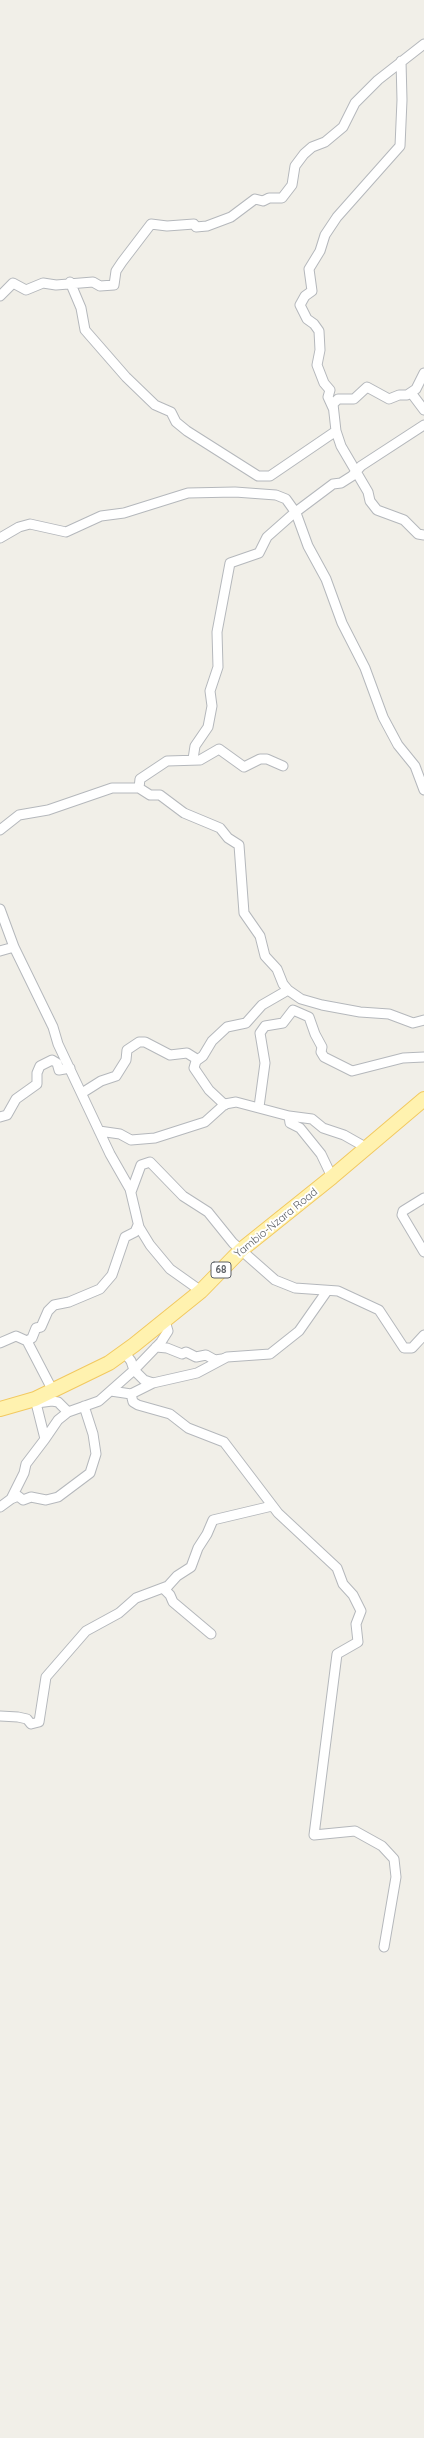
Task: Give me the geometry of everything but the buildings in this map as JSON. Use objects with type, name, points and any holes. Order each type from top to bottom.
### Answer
[{"type":"main road","name":"Yambio-Nzara Road","points":[[0,1409],[36,1401],[108,1363],[124,1352],[201,1291],[240,1250],[332,1177],[423,1101]]},
{"type":"street","points":[[0,296],[13,283],[26,290],[43,283],[56,285],[70,282],[93,282],[100,286],[114,285],[116,271],[151,224],[167,226],[194,224],[196,227],[207,226],[231,217],[255,199],[263,201],[284,197],[294,179],[298,162],[312,147],[325,142],[342,126],[355,103],[378,80],[424,44]]},
{"type":"street","points":[[333,408],[328,397],[330,390],[318,374],[317,358],[320,350],[319,331],[314,324],[307,319],[300,305],[305,296],[312,290],[309,269],[320,251],[325,235],[337,217],[400,146],[402,100],[401,61]]},
{"type":"street","points":[[70,282],[82,308],[86,330],[126,377],[154,406],[171,412],[176,422],[187,431],[258,476],[270,476],[336,431]]},
{"type":"street","points":[[412,394],[424,373]]},
{"type":"street","points":[[412,394],[399,394],[389,399],[367,387],[354,399],[334,400],[333,408],[336,431],[345,453],[357,472],[358,478],[368,492],[370,501],[377,510],[404,520],[418,534],[424,535]]},
{"type":"street","points":[[412,394],[424,410]]},
{"type":"street","points":[[193,759],[195,746],[208,727],[212,706],[210,691],[218,667],[216,632],[230,564],[235,560],[259,553],[267,537],[296,512],[333,484],[341,483],[357,472],[361,466],[424,425]]},
{"type":"street","points":[[0,538],[19,527],[30,524],[66,532],[100,516],[124,513],[188,494],[235,492],[276,495],[286,498],[296,512],[308,546],[330,587],[342,623],[365,668],[383,717],[398,745],[415,766],[424,790]]},
{"type":"street","points":[[139,788],[140,779],[167,761],[193,759],[200,760],[219,749],[244,767],[260,759],[267,759],[283,766]]},
{"type":"street","points":[[0,830],[19,816],[48,810],[112,788],[139,788],[150,794],[160,795],[174,808],[200,821],[217,827],[228,838],[238,843],[244,914],[260,936],[265,956],[276,969],[283,984],[288,990],[301,999],[322,1005],[360,1012],[390,1014],[413,1022],[424,1020]]},
{"type":"street","points":[[0,909],[14,947],[53,1027],[58,1044],[99,1131],[131,1192],[138,1225],[150,1244],[170,1269],[201,1291]]},
{"type":"street","points":[[0,951],[14,947]]},
{"type":"street","points":[[246,1023],[262,1005],[288,990]]},
{"type":"street","points":[[224,1105],[209,1090],[194,1068],[196,1061],[203,1056],[212,1041],[227,1027],[246,1023],[265,1026],[280,1024],[293,1010],[301,1015],[308,1016],[322,1047],[321,1052],[324,1057],[352,1071],[403,1058],[424,1057]]},
{"type":"street","points":[[259,1108],[265,1063],[260,1033],[265,1026]]},
{"type":"street","points":[[82,1093],[101,1081],[116,1076],[126,1060],[127,1050],[139,1042],[145,1042],[170,1055],[187,1053],[196,1061]]},
{"type":"street","points":[[0,1117],[7,1115],[16,1099],[37,1084],[37,1073],[40,1066],[52,1060],[57,1063],[59,1070],[70,1068]]},
{"type":"street","points":[[99,1131],[120,1134],[131,1140],[155,1138],[205,1122],[224,1105],[236,1102],[289,1116],[312,1119],[323,1128],[344,1135],[367,1148]]},
{"type":"street","points":[[289,1116],[290,1123],[300,1128],[320,1154],[332,1177]]},
{"type":"street","points":[[131,1192],[141,1164],[150,1162],[182,1196],[208,1212],[240,1250],[275,1280],[295,1288],[338,1292],[380,1310],[386,1318],[399,1343],[404,1348],[412,1348],[424,1335]]},
{"type":"street","points":[[424,1198],[404,1211],[402,1215],[421,1237],[424,1252]]},
{"type":"street","points":[[27,1341],[32,1338],[36,1328],[41,1327],[48,1311],[54,1305],[69,1302],[100,1290],[112,1275],[126,1237],[132,1234],[138,1225]]},
{"type":"street","points":[[140,1340],[155,1348],[167,1348],[182,1354],[186,1352],[196,1357],[206,1355],[215,1360],[227,1357],[270,1354],[299,1331],[327,1291]]},
{"type":"street","points":[[11,1499],[24,1473],[26,1464],[58,1420],[68,1412],[99,1401],[134,1370],[155,1348],[168,1331],[165,1321]]},
{"type":"street","points":[[0,1344],[16,1336],[27,1341],[53,1391]]},
{"type":"street","points":[[124,1352],[131,1361],[134,1370],[144,1380],[153,1383]]},
{"type":"street","points":[[111,1391],[131,1394],[153,1383],[197,1374],[227,1357]]},
{"type":"street","points":[[131,1394],[132,1402],[170,1414],[188,1428],[224,1442],[272,1506],[337,1568],[343,1584],[353,1595],[360,1612],[356,1624],[358,1642],[337,1654],[314,1835],[355,1831],[382,1846],[394,1859],[396,1878],[384,1947]]},
{"type":"street","points":[[45,1439],[36,1401],[58,1402],[68,1412]]},
{"type":"street","points":[[0,1507],[18,1496],[22,1500],[31,1497],[46,1500],[58,1497],[90,1473],[96,1454],[93,1434],[84,1406]]},
{"type":"street","points":[[0,1716],[27,1719],[31,1724],[39,1722],[46,1677],[86,1631],[119,1613],[136,1598],[163,1588],[191,1567],[198,1548],[207,1534],[213,1520],[272,1506]]},
{"type":"street","points":[[163,1588],[170,1595],[173,1602],[211,1634]]}]
